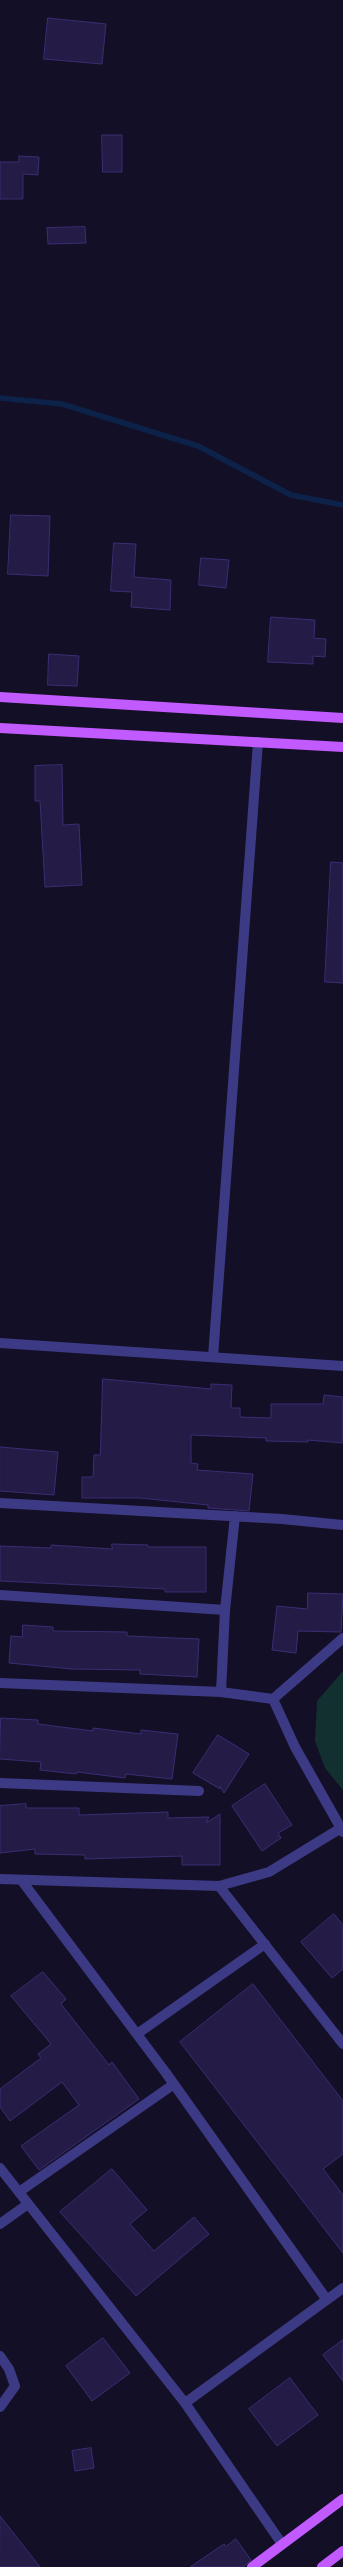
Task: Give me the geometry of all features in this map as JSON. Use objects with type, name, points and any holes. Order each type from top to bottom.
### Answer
[{"type":"main road","points":[[0,697],[343,718]]},
{"type":"main road","points":[[0,728],[343,747]]},
{"type":"main road","points":[[252,2567],[343,2499]]},
{"type":"main road","points":[[322,2567],[343,2551]]},
{"type":"street","points":[[213,1357],[258,742]]},
{"type":"street","points":[[0,1343],[343,1366]]},
{"type":"street","points":[[0,1503],[235,1516],[343,1525]]},
{"type":"street","points":[[221,1692],[225,1610],[235,1516]]},
{"type":"street","points":[[0,1595],[225,1610]]},
{"type":"street","points":[[0,1683],[221,1692],[273,1699],[343,1638]]},
{"type":"street","points":[[0,1879],[22,1881],[219,1886],[269,1872],[342,1830],[294,1747],[273,1699]]},
{"type":"street","points":[[0,1783],[199,1791]]},
{"type":"street","points":[[22,1881],[174,2084],[327,2300]]},
{"type":"street","points":[[219,1886],[343,2044]]},
{"type":"street","points":[[137,2034],[265,1944]]},
{"type":"street","points":[[20,2192],[174,2084]]},
{"type":"street","points":[[0,2168],[185,2403],[282,2544]]},
{"type":"street","points":[[0,2224],[28,2204]]},
{"type":"street","points":[[185,2403],[343,2288]]},
{"type":"street","points":[[0,2356],[10,2369],[15,2386],[0,2407]]},
{"type":"green space","points":[[343,1671],[343,1790],[325,1768],[315,1741],[317,1701]]},
{"type":"building","points":[[48,18],[106,24],[102,64],[44,59]]},
{"type":"building","points":[[102,135],[122,135],[122,172],[103,172]]},
{"type":"building","points":[[19,156],[39,157],[38,175],[23,174],[23,199],[0,199],[0,162],[19,162]]},
{"type":"building","points":[[85,227],[86,243],[48,244],[47,228]]},
{"type":"building","points":[[11,515],[50,516],[48,576],[8,574]]},
{"type":"building","points":[[114,543],[136,544],[134,577],[171,580],[170,610],[131,607],[132,592],[111,591]]},
{"type":"building","points":[[201,558],[229,560],[226,588],[199,585]]},
{"type":"building","points":[[271,617],[315,620],[314,638],[326,639],[325,657],[313,656],[313,664],[268,662]]},
{"type":"building","points":[[49,654],[79,656],[77,686],[48,685]]},
{"type":"building","points":[[62,765],[63,825],[79,824],[82,885],[45,887],[40,801],[35,801],[35,766]]},
{"type":"building","points":[[331,862],[343,863],[343,983],[325,982]]},
{"type":"building","points":[[103,1379],[211,1389],[211,1384],[232,1385],[231,1408],[240,1408],[240,1417],[271,1418],[271,1404],[323,1404],[324,1395],[343,1397],[343,1443],[308,1440],[308,1442],[266,1441],[266,1438],[191,1435],[191,1463],[198,1464],[197,1470],[253,1474],[249,1511],[208,1508],[208,1505],[140,1498],[82,1498],[82,1477],[93,1477],[94,1455],[100,1455]]},
{"type":"building","points":[[0,1447],[58,1452],[54,1495],[0,1491]]},
{"type":"building","points":[[112,1544],[148,1545],[148,1547],[206,1547],[206,1592],[165,1592],[165,1589],[0,1581],[0,1546],[51,1548],[51,1545],[112,1549]]},
{"type":"building","points":[[308,1593],[343,1594],[341,1632],[298,1631],[296,1653],[272,1650],[277,1606],[307,1609]]},
{"type":"building","points":[[23,1625],[53,1627],[53,1631],[127,1632],[127,1636],[199,1639],[197,1677],[140,1674],[140,1670],[72,1669],[9,1663],[11,1636],[22,1637]]},
{"type":"building","points":[[1,1718],[38,1720],[38,1724],[93,1731],[93,1728],[141,1734],[141,1730],[178,1734],[172,1779],[126,1774],[125,1778],[77,1772],[76,1774],[40,1770],[41,1762],[0,1759]]},
{"type":"building","points":[[218,1735],[249,1754],[224,1793],[220,1786],[220,1789],[193,1773]]},
{"type":"building","points":[[265,1784],[292,1825],[278,1833],[281,1838],[262,1851],[232,1806]]},
{"type":"building","points":[[26,1804],[26,1808],[79,1808],[79,1815],[168,1812],[168,1818],[209,1817],[206,1823],[220,1814],[220,1865],[182,1865],[182,1856],[85,1859],[85,1855],[35,1854],[35,1849],[0,1853],[0,1806]]},
{"type":"building","points":[[334,1914],[343,1925],[343,1969],[332,1978],[301,1942]]},
{"type":"building","points":[[43,1972],[66,1999],[61,2004],[109,2065],[112,2062],[139,2099],[39,2170],[21,2146],[79,2105],[62,2082],[10,2121],[0,2107],[0,2089],[41,2058],[38,2054],[51,2044],[11,1996]]},
{"type":"building","points":[[253,1984],[343,2101],[343,2154],[323,2169],[343,2195],[343,2253],[180,2042]]},
{"type":"building","points":[[112,2169],[147,2210],[130,2224],[154,2251],[194,2217],[209,2234],[136,2296],[60,2212]]},
{"type":"building","points":[[103,2338],[130,2373],[92,2401],[66,2366]]},
{"type":"building","points":[[343,2340],[343,2381],[323,2355]]},
{"type":"building","points":[[290,2378],[318,2415],[277,2446],[249,2409]]},
{"type":"building","points":[[91,2448],[94,2468],[75,2471],[72,2451]]},
{"type":"building","points":[[0,2516],[40,2567],[0,2567]]},
{"type":"building","points":[[236,2539],[251,2560],[244,2567],[190,2567],[224,2544],[226,2546]]},
{"type":"waterway","points":[[0,398],[62,404],[198,446],[291,495],[343,505]]}]
